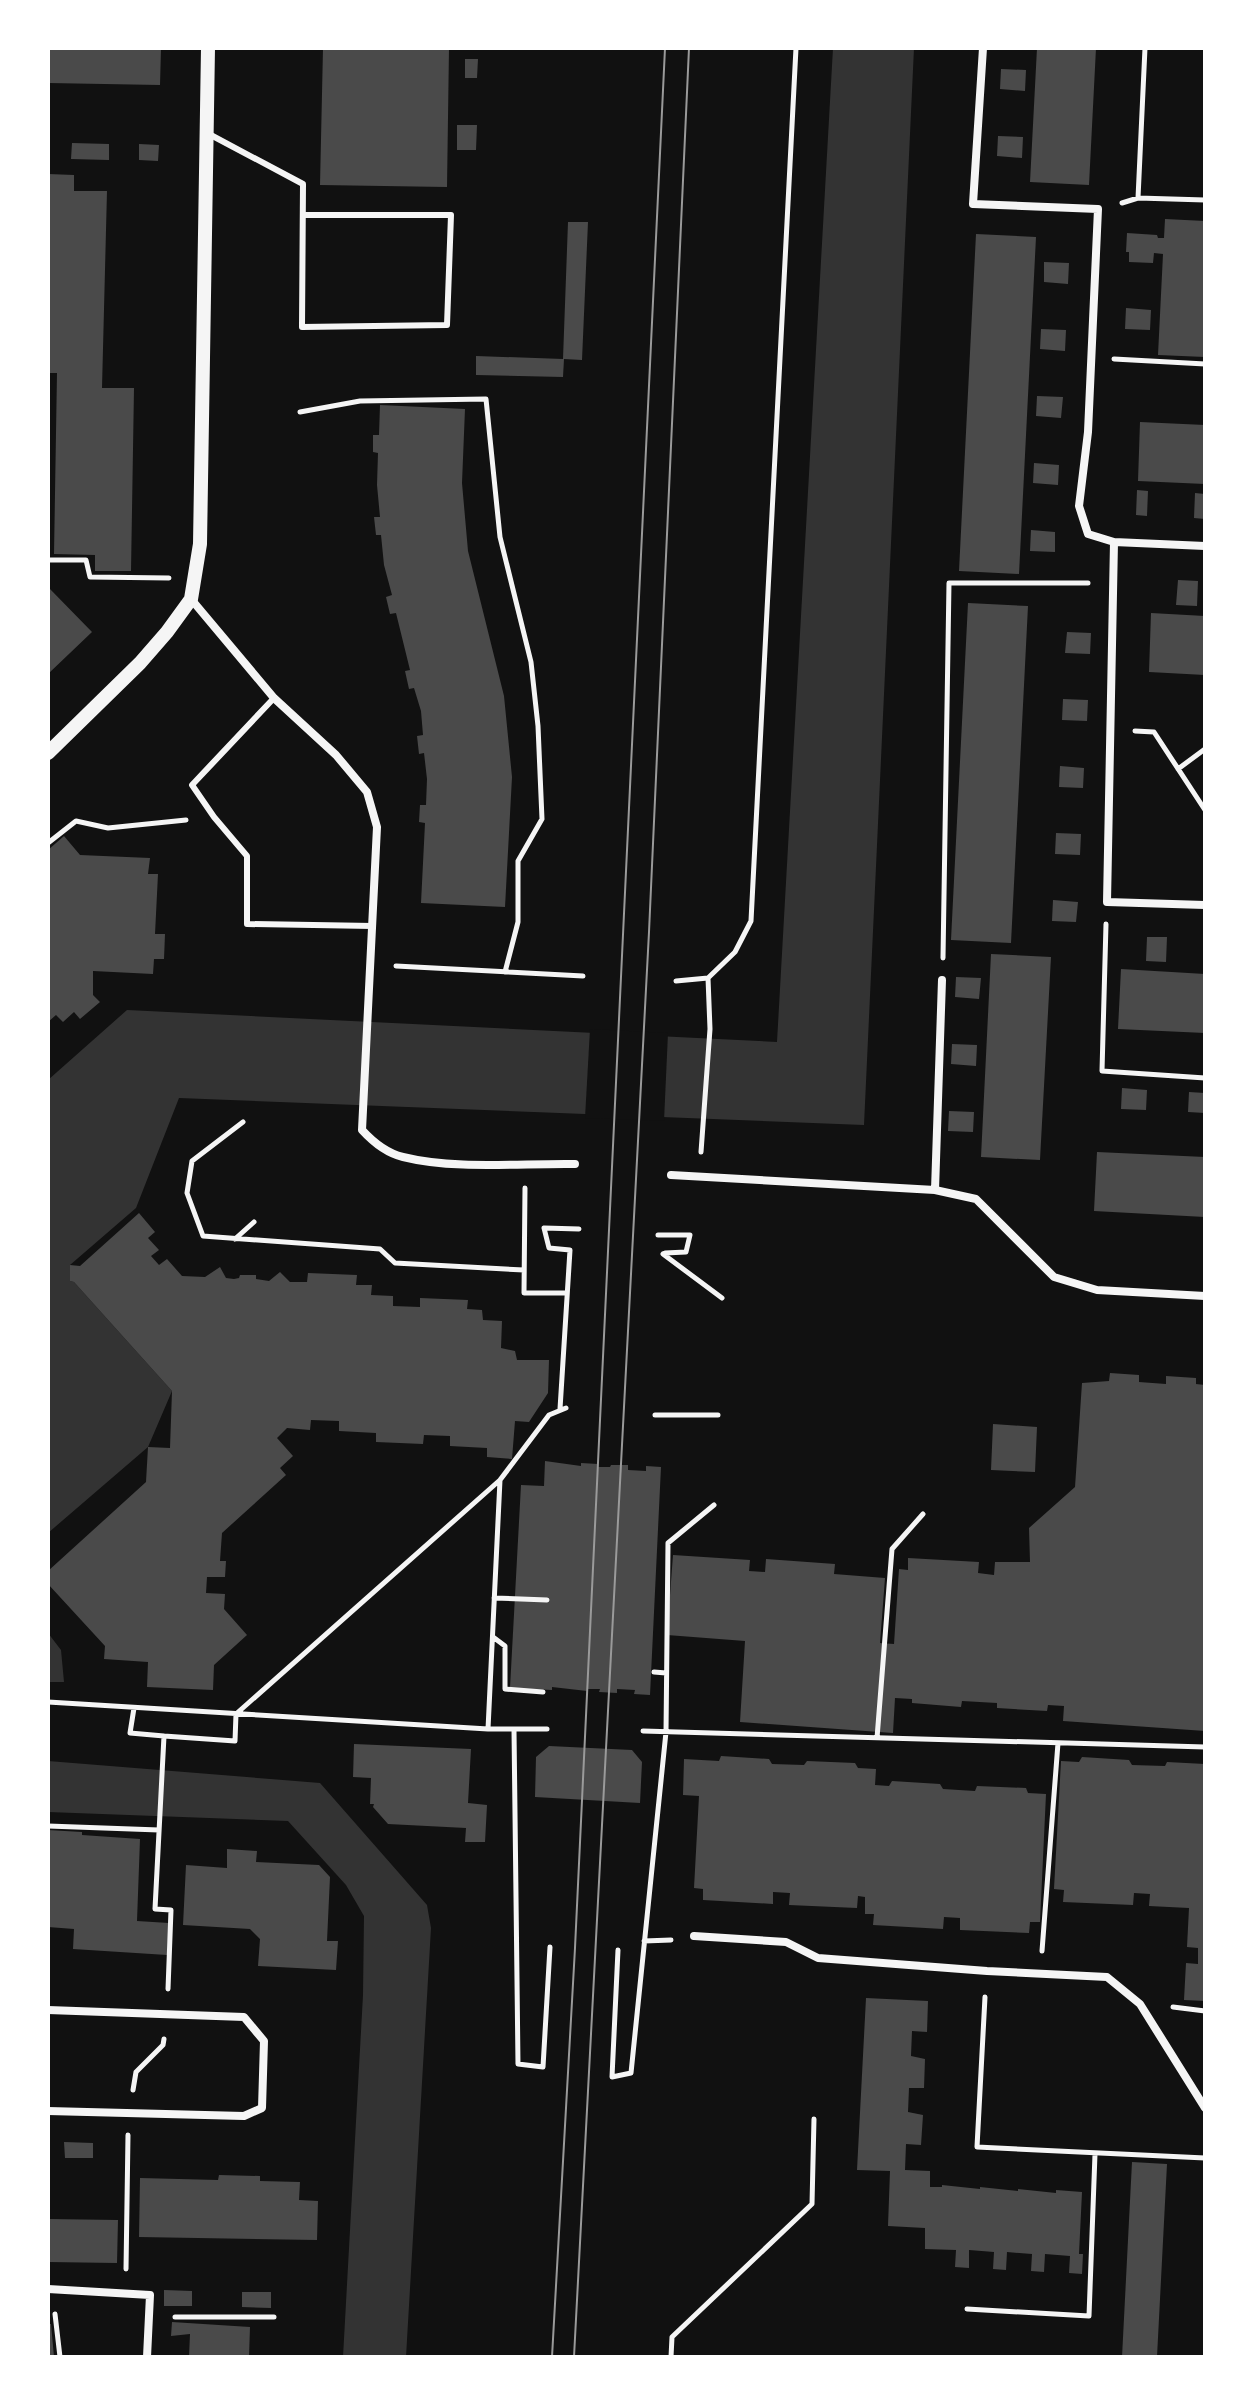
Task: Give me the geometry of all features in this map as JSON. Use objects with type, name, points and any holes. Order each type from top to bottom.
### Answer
[{"type":"street","points":[[48,753],[140,663],[191,599],[200,544],[208,48]]},
{"type":"street","points":[[983,48],[973,204],[1098,209],[1088,432],[1079,506],[1088,534],[1114,542],[1205,546]]},
{"type":"street","points":[[1114,542],[1107,902],[1205,905]]},
{"type":"street","points":[[191,599],[274,698],[336,755],[367,792],[377,827],[362,1130],[374,1143],[401,1156],[432,1161],[575,1164]]},
{"type":"street","points":[[935,1190],[942,980]]},
{"type":"street","points":[[671,1175],[935,1190],[976,1199],[1054,1277],[1097,1290],[1205,1296]]},
{"type":"street","points":[[694,1936],[786,1942],[818,1958],[1107,1977],[1140,2004],[1205,2108]]},
{"type":"street","points":[[48,2010],[244,2017],[264,2041],[262,2108],[244,2116],[48,2111]]},
{"type":"street","points":[[50,2289],[150,2295],[147,2357]]},
{"type":"lane","points":[[207,133],[303,184],[302,327],[447,325],[451,215],[303,215]]},
{"type":"lane","points":[[274,698],[192,785],[247,856],[247,924],[373,926]]},
{"type":"path","points":[[676,981],[708,978],[735,952],[751,921],[796,48]]},
{"type":"path","points":[[1138,198],[1145,48]]},
{"type":"path","points":[[1098,209],[1138,198],[1205,200]]},
{"type":"path","points":[[1091,358],[1205,364]]},
{"type":"path","points":[[300,412],[360,401],[486,399],[500,537],[531,662],[538,726],[542,819],[518,861],[518,922],[505,972]]},
{"type":"path","points":[[48,560],[86,560],[90,577],[194,578]]},
{"type":"path","points":[[942,980],[949,583],[1113,583]]},
{"type":"path","points":[[1110,729],[1154,732],[1205,810]]},
{"type":"path","points":[[1178,769],[1205,749]]},
{"type":"path","points":[[48,843],[76,821],[108,828],[214,817]]},
{"type":"path","points":[[1107,902],[1102,1071],[1205,1078]]},
{"type":"path","points":[[371,965],[583,976]]},
{"type":"path","points":[[704,1130],[710,1029],[708,978]]},
{"type":"path","points":[[243,1122],[192,1161],[187,1193],[203,1236],[380,1249],[395,1263],[524,1270]]},
{"type":"path","points":[[525,1163],[524,1293],[566,1293]]},
{"type":"path","points":[[234,1239],[254,1222]]},
{"type":"path","points":[[134,1708],[130,1733],[235,1741],[236,1714],[500,1480],[549,1415],[563,1408],[570,1250],[549,1248],[544,1228],[579,1229]]},
{"type":"path","points":[[658,1235],[690,1235],[686,1252],[663,1254],[722,1298]]},
{"type":"path","points":[[655,1415],[718,1415]]},
{"type":"path","points":[[488,1729],[500,1480]]},
{"type":"path","points":[[618,1950],[612,2077],[631,2073],[666,1732],[668,1543],[714,1505]]},
{"type":"path","points":[[877,1735],[892,1549],[923,1514]]},
{"type":"path","points":[[494,1598],[547,1600]]},
{"type":"path","points":[[492,1636],[505,1646],[505,1689],[543,1692]]},
{"type":"path","points":[[654,1672],[666,1673]]},
{"type":"path","points":[[48,1702],[488,1729],[547,1729]]},
{"type":"path","points":[[514,1730],[518,2064],[543,2067],[550,1947]]},
{"type":"path","points":[[643,1731],[877,1735],[1205,1747]]},
{"type":"path","points":[[126,2294],[129,2113],[136,2072],[163,2045],[167,2013],[171,1910],[155,1909],[164,1736]]},
{"type":"path","points":[[1041,1972],[1058,1743]]},
{"type":"path","points":[[48,1826],[159,1829]]},
{"type":"path","points":[[644,1941],[661,1941]]},
{"type":"path","points":[[987,1971],[977,2147],[1205,2158]]},
{"type":"path","points":[[671,2357],[672,2337],[812,2204],[814,2119]]},
{"type":"path","points":[[967,2309],[1089,2316],[1095,2154]]},
{"type":"path","points":[[50,2289],[60,2357]]},
{"type":"path","points":[[149,2317],[274,2317]]},
{"type":"shaded area","points":[[833,48],[914,48],[864,1125],[179,1098],[136,1208],[70,1265],[70,1281],[172,1391],[148,1447],[48,1533],[48,1080],[127,1010],[777,1042]]},
{"type":"shaded area","points":[[48,1633],[61,1650],[64,1682],[48,1682]]},
{"type":"shaded area","points":[[48,1761],[320,1783],[427,1905],[431,1928],[406,2357],[343,2357],[363,1995],[364,1916],[346,1885],[288,1821],[48,1812]]},
{"type":"pier","points":[[590,1029],[668,1033],[664,1121],[585,1118]]},
{"type":"building","points":[[48,48],[161,48],[160,85],[48,83]]},
{"type":"building","points":[[323,48],[449,48],[447,187],[320,185]]},
{"type":"building","points":[[1037,48],[1096,48],[1089,185],[1030,182]]},
{"type":"building","points":[[465,59],[478,59],[477,78],[465,78]]},
{"type":"building","points":[[1001,69],[1026,70],[1025,91],[1000,89]]},
{"type":"building","points":[[457,125],[477,125],[476,150],[457,150]]},
{"type":"building","points":[[998,136],[1023,137],[1022,158],[997,156]]},
{"type":"building","points":[[72,143],[109,144],[109,160],[71,159]]},
{"type":"building","points":[[139,144],[159,145],[158,161],[139,160]]},
{"type":"building","points":[[48,174],[74,175],[74,191],[107,191],[102,388],[134,388],[131,571],[95,571],[95,555],[54,554],[57,373],[48,373]]},
{"type":"building","points":[[1165,219],[1205,221],[1205,357],[1158,355],[1163,254],[1154,253],[1153,263],[1129,262],[1129,252],[1126,252],[1127,233],[1164,238]]},
{"type":"building","points":[[568,222],[588,222],[582,360],[564,359],[563,377],[476,375],[476,356],[563,359]]},
{"type":"building","points":[[976,234],[1036,237],[1019,574],[959,571]]},
{"type":"building","points":[[1044,262],[1069,263],[1068,284],[1044,282]]},
{"type":"building","points":[[1126,308],[1151,310],[1150,330],[1125,329]]},
{"type":"building","points":[[1041,329],[1066,330],[1065,351],[1040,349]]},
{"type":"building","points":[[1037,396],[1063,397],[1061,418],[1036,416]]},
{"type":"building","points":[[380,405],[465,409],[462,483],[468,551],[504,696],[512,777],[505,907],[421,903],[425,823],[419,822],[420,805],[426,805],[427,779],[424,753],[419,754],[417,736],[423,735],[421,711],[414,688],[409,689],[405,671],[410,670],[396,613],[390,614],[386,597],[392,595],[384,565],[381,535],[376,535],[374,517],[380,517],[378,453],[373,452],[373,435],[379,435]]},
{"type":"building","points":[[1140,422],[1205,425],[1205,484],[1138,481]]},
{"type":"building","points":[[1034,463],[1059,465],[1058,485],[1033,483]]},
{"type":"building","points":[[1137,490],[1148,491],[1147,516],[1136,515]]},
{"type":"building","points":[[1195,493],[1205,494],[1205,519],[1194,518]]},
{"type":"building","points":[[1031,530],[1055,532],[1055,552],[1030,551]]},
{"type":"building","points":[[1178,580],[1198,581],[1197,606],[1176,605]]},
{"type":"building","points":[[50,589],[92,632],[48,674],[48,591]]},
{"type":"building","points":[[968,603],[1028,606],[1011,943],[951,940]]},
{"type":"building","points":[[1151,613],[1205,616],[1205,675],[1149,672]]},
{"type":"building","points":[[1067,632],[1091,633],[1090,654],[1065,653]]},
{"type":"building","points":[[1063,699],[1088,700],[1087,721],[1062,720]]},
{"type":"building","points":[[1060,766],[1084,768],[1083,788],[1059,787]]},
{"type":"building","points":[[1056,833],[1081,834],[1080,855],[1055,854]]},
{"type":"building","points":[[64,836],[80,855],[150,858],[148,874],[158,874],[155,934],[165,934],[164,959],[154,959],[153,974],[93,971],[93,995],[100,1002],[80,1019],[74,1012],[63,1022],[56,1015],[48,1022],[48,850]]},
{"type":"building","points":[[1053,900],[1078,902],[1076,922],[1052,921]]},
{"type":"building","points":[[1147,937],[1167,937],[1166,962],[1146,961]]},
{"type":"building","points":[[991,954],[1051,957],[1040,1160],[981,1157]]},
{"type":"building","points":[[1121,969],[1205,974],[1205,1033],[1118,1029]]},
{"type":"building","points":[[956,977],[981,978],[979,999],[955,997]]},
{"type":"building","points":[[952,1044],[977,1045],[976,1066],[951,1064]]},
{"type":"building","points":[[1122,1088],[1147,1090],[1146,1110],[1121,1109]]},
{"type":"building","points":[[1189,1092],[1205,1093],[1205,1113],[1188,1112]]},
{"type":"building","points":[[949,1111],[974,1112],[973,1132],[948,1131]]},
{"type":"building","points":[[1097,1152],[1205,1157],[1205,1217],[1094,1211]]},
{"type":"building","points":[[139,1213],[155,1232],[148,1238],[159,1250],[151,1256],[159,1265],[167,1259],[182,1276],[205,1277],[220,1267],[226,1278],[234,1279],[240,1275],[256,1275],[256,1279],[269,1281],[280,1272],[290,1282],[307,1282],[308,1273],[357,1275],[356,1285],[372,1285],[371,1295],[393,1296],[393,1306],[420,1307],[420,1298],[468,1300],[467,1309],[482,1310],[483,1320],[502,1321],[501,1348],[515,1351],[517,1360],[549,1360],[548,1393],[529,1422],[515,1421],[512,1459],[487,1457],[487,1448],[450,1446],[450,1436],[424,1435],[423,1444],[376,1442],[376,1433],[339,1431],[339,1421],[311,1420],[310,1430],[287,1428],[277,1438],[293,1456],[280,1468],[286,1475],[222,1533],[220,1561],[226,1561],[225,1577],[207,1577],[206,1593],[225,1594],[224,1609],[247,1635],[214,1665],[213,1690],[147,1687],[148,1662],[104,1659],[105,1646],[48,1584],[48,1571],[146,1482],[148,1447],[170,1448],[172,1391],[70,1281],[70,1265],[80,1266]]},
{"type":"building","points":[[1110,1373],[1139,1375],[1139,1382],[1166,1384],[1166,1376],[1196,1378],[1196,1384],[1205,1385],[1205,1731],[1063,1721],[1064,1706],[1048,1705],[1047,1711],[997,1708],[997,1703],[962,1701],[961,1707],[912,1703],[912,1699],[895,1698],[893,1733],[740,1722],[745,1641],[667,1635],[673,1555],[750,1560],[749,1571],[765,1572],[766,1559],[835,1564],[834,1574],[885,1578],[880,1643],[894,1644],[899,1569],[908,1570],[908,1558],[979,1562],[978,1573],[994,1575],[995,1562],[1030,1562],[1029,1528],[1075,1487],[1082,1383],[1109,1381]]},
{"type":"building","points":[[993,1424],[1037,1427],[1035,1472],[991,1470]]},
{"type":"building","points":[[545,1461],[581,1466],[581,1463],[598,1464],[598,1467],[628,1465],[628,1470],[646,1471],[646,1466],[661,1467],[650,1695],[617,1689],[617,1693],[599,1692],[600,1689],[510,1688],[521,1485],[544,1486]]},
{"type":"building","points":[[354,1744],[471,1749],[468,1803],[487,1805],[485,1842],[465,1842],[466,1828],[388,1824],[373,1807],[374,1804],[370,1804],[371,1778],[353,1777]]},
{"type":"building","points":[[549,1746],[632,1750],[642,1762],[640,1803],[535,1797],[536,1757]]},
{"type":"building","points":[[721,1756],[769,1759],[772,1764],[804,1765],[807,1761],[855,1763],[858,1768],[876,1769],[875,1785],[889,1786],[892,1781],[940,1784],[943,1789],[975,1791],[977,1786],[1026,1788],[1028,1793],[1046,1794],[1040,1922],[1030,1922],[1029,1933],[960,1930],[960,1918],[944,1917],[943,1929],[873,1925],[874,1914],[865,1914],[865,1897],[858,1896],[857,1908],[789,1905],[790,1893],[773,1892],[773,1904],[703,1900],[703,1889],[694,1888],[699,1796],[683,1795],[684,1759],[719,1761]]},
{"type":"building","points":[[1082,1757],[1129,1760],[1132,1765],[1165,1766],[1167,1762],[1205,1764],[1205,2001],[1184,2000],[1186,1963],[1198,1964],[1198,1948],[1187,1947],[1189,1908],[1149,1906],[1150,1894],[1134,1893],[1133,1905],[1063,1902],[1064,1890],[1054,1889],[1061,1761],[1079,1762]]},
{"type":"building","points":[[48,1830],[140,1839],[137,1921],[169,1923],[167,1955],[73,1949],[74,1929],[48,1927]]},
{"type":"building","points":[[227,1849],[257,1851],[256,1862],[319,1865],[330,1877],[327,1941],[338,1941],[336,1970],[258,1966],[260,1939],[250,1929],[183,1925],[186,1865],[227,1868]]},
{"type":"building","points":[[866,1998],[928,2001],[927,2032],[912,2031],[911,2056],[925,2059],[924,2088],[909,2088],[908,2112],[923,2115],[921,2145],[906,2144],[905,2170],[930,2171],[930,2187],[1082,2192],[1079,2254],[1083,2254],[1082,2274],[1069,2273],[1070,2256],[1045,2254],[1044,2272],[1031,2271],[1032,2254],[1007,2252],[1006,2270],[993,2269],[994,2252],[969,2250],[969,2268],[955,2267],[956,2250],[925,2249],[925,2228],[888,2226],[890,2171],[857,2170]]},
{"type":"building","points":[[64,2142],[93,2143],[93,2158],[65,2158]]},
{"type":"building","points":[[1132,2162],[1167,2164],[1157,2357],[1122,2357]]},
{"type":"building","points":[[219,2175],[260,2176],[260,2181],[300,2182],[299,2200],[318,2201],[317,2240],[139,2237],[140,2178],[218,2180]]},
{"type":"building","points":[[48,2219],[118,2220],[117,2263],[48,2262]]},
{"type":"building","points":[[164,2290],[192,2291],[192,2306],[164,2306]]},
{"type":"building","points":[[242,2292],[271,2292],[271,2308],[242,2307]]},
{"type":"building","points":[[172,2322],[250,2327],[249,2357],[189,2357],[190,2334],[171,2336]]},
{"type":"building","points":[[48,2324],[51,2324],[54,2357],[48,2357]]},
{"type":"tram line","points":[[552,2357],[575,1948],[665,48]]},
{"type":"tram line","points":[[574,2357],[649,932],[689,48]]}]
